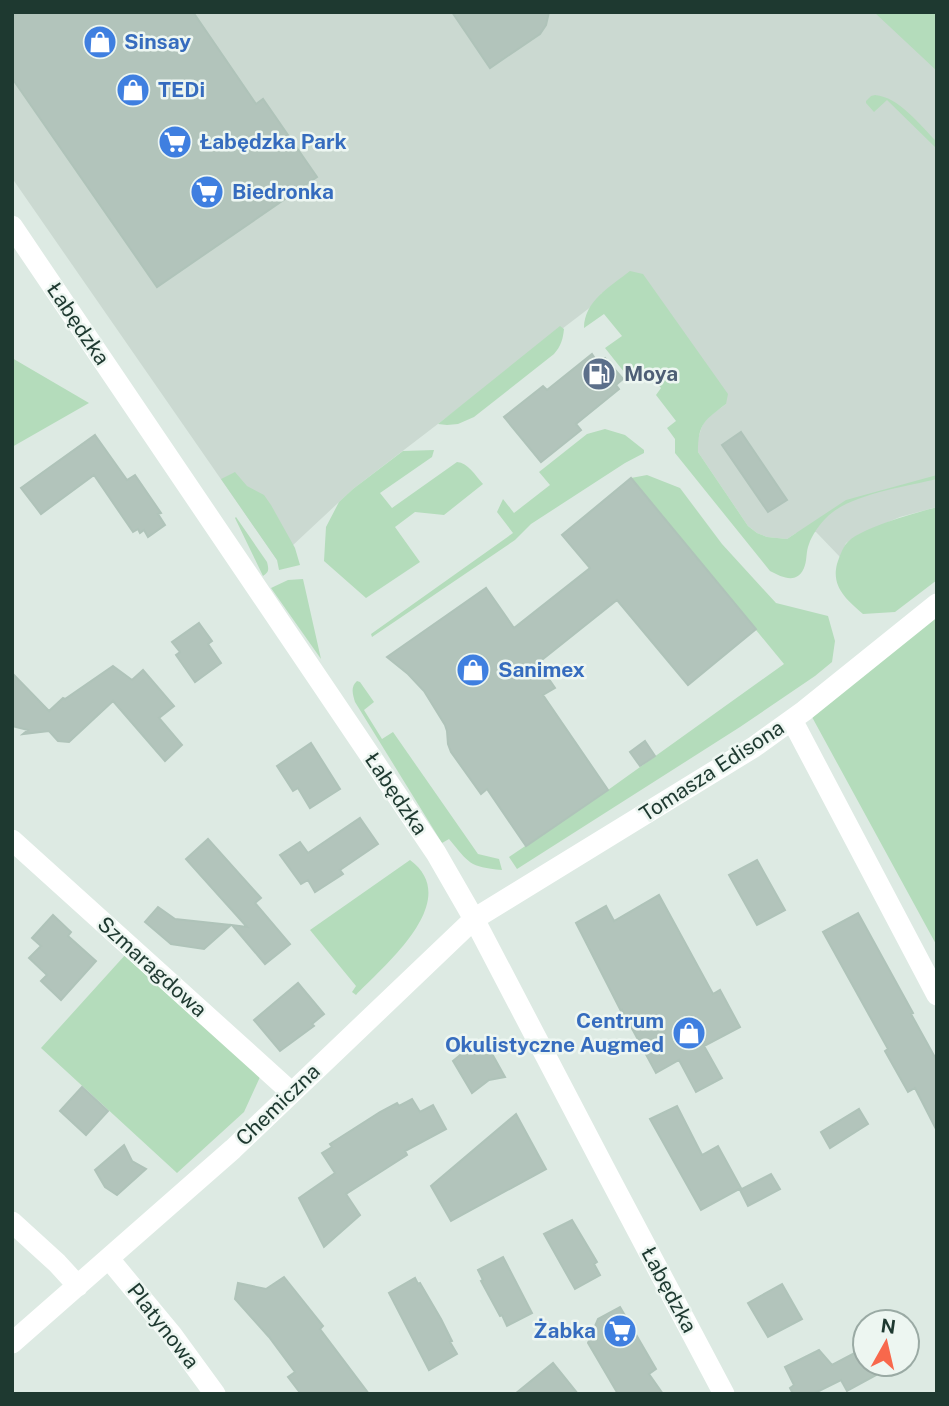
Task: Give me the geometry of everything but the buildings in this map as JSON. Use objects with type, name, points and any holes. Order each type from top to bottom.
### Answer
[{"type":"street","name":"Łabędzka","points":[[12,226],[436,853],[474,919],[724,1394]]},
{"type":"street","name":"Tomasza Edisona","points":[[474,919],[743,754],[792,720],[937,604]]},
{"type":"street","points":[[792,720],[937,995]]},
{"type":"street","name":"Szmaragdowa","points":[[12,840],[292,1093]]},
{"type":"street","name":"Chemiczna","points":[[12,1343],[233,1149],[474,919]]},
{"type":"street","points":[[12,1222],[78,1286]]},
{"type":"street","name":"Platynowa","points":[[109,1259],[172,1335],[215,1394]]},
{"type":"shaded area","points":[[12,12],[877,12],[937,69],[937,507],[900,517],[858,535],[846,543],[840,557],[816,532],[796,533],[787,539],[757,533],[748,526],[698,452],[702,426],[707,418],[726,404],[602,293],[592,306],[353,489],[277,560],[12,178]]},
{"type":"green space","points":[[874,12],[937,12],[937,71]]},
{"type":"green space","points":[[875,95],[884,97],[901,106],[937,142],[937,149],[887,100],[874,112],[866,101]]},
{"type":"green space","points":[[630,271],[643,274],[728,394],[726,404],[701,428],[698,452],[748,526],[757,533],[787,539],[846,500],[937,475],[937,479],[878,492],[836,510],[823,521],[814,534],[808,547],[805,565],[799,575],[790,578],[770,571],[675,453],[675,439],[667,428],[676,421],[656,395],[661,388],[646,371],[632,382],[605,348],[622,336],[604,314],[584,328],[585,318],[594,302]]},
{"type":"green space","points":[[560,326],[564,329],[563,336],[554,354],[474,417],[458,424],[438,424]]},
{"type":"green space","points":[[12,358],[89,403],[12,447]]},
{"type":"green space","points":[[605,429],[625,435],[644,450],[644,453],[531,524],[515,540],[372,637],[371,634],[513,533],[497,512],[503,499],[514,513],[550,485],[539,472],[587,434]]},
{"type":"green space","points":[[434,450],[432,457],[380,493],[392,508],[457,462],[468,467],[483,484],[444,515],[415,512],[395,527],[420,562],[366,598],[324,561],[326,527],[339,502],[403,451]]},
{"type":"green space","points":[[235,472],[247,486],[264,495],[271,505],[295,548],[300,565],[279,570],[277,560],[221,479]]},
{"type":"green space","points":[[647,475],[680,488],[722,544],[776,603],[828,616],[835,641],[832,662],[740,727],[517,869],[509,857],[784,664],[631,478]]},
{"type":"green space","points":[[937,507],[937,580],[895,612],[863,614],[846,598],[836,580],[837,564],[845,546],[862,532]]},
{"type":"green space","points":[[235,518],[267,562],[268,570],[263,576]]},
{"type":"green space","points":[[303,579],[321,659],[271,588],[288,580]]},
{"type":"green space","points":[[937,604],[937,946],[812,717]]},
{"type":"green space","points":[[357,681],[374,702],[364,710],[382,739],[393,732],[478,854],[499,859],[502,870],[476,865],[461,854],[449,839],[442,843],[355,702],[353,688]]},
{"type":"green space","points":[[410,860],[424,876],[428,894],[424,912],[400,950],[356,995],[352,992],[356,986],[310,930]]},
{"type":"green space","points":[[126,954],[260,1077],[244,1112],[177,1173],[41,1048]]},
{"type":"place","name":"Sinsay","points":[[100,42]]},
{"type":"place","name":"TEDi","points":[[133,90]]},
{"type":"place","name":"Łabędzka Park","points":[[175,142]]},
{"type":"place","name":"Biedronka","points":[[207,192]]},
{"type":"place","name":"Moya","points":[[599,374]]},
{"type":"place","name":"Sanimex","points":[[473,670]]},
{"type":"place","name":"Centrum Okulistyczne Augmed","points":[[689,1033]]},
{"type":"place","name":"Żabka","points":[[620,1331]]}]
